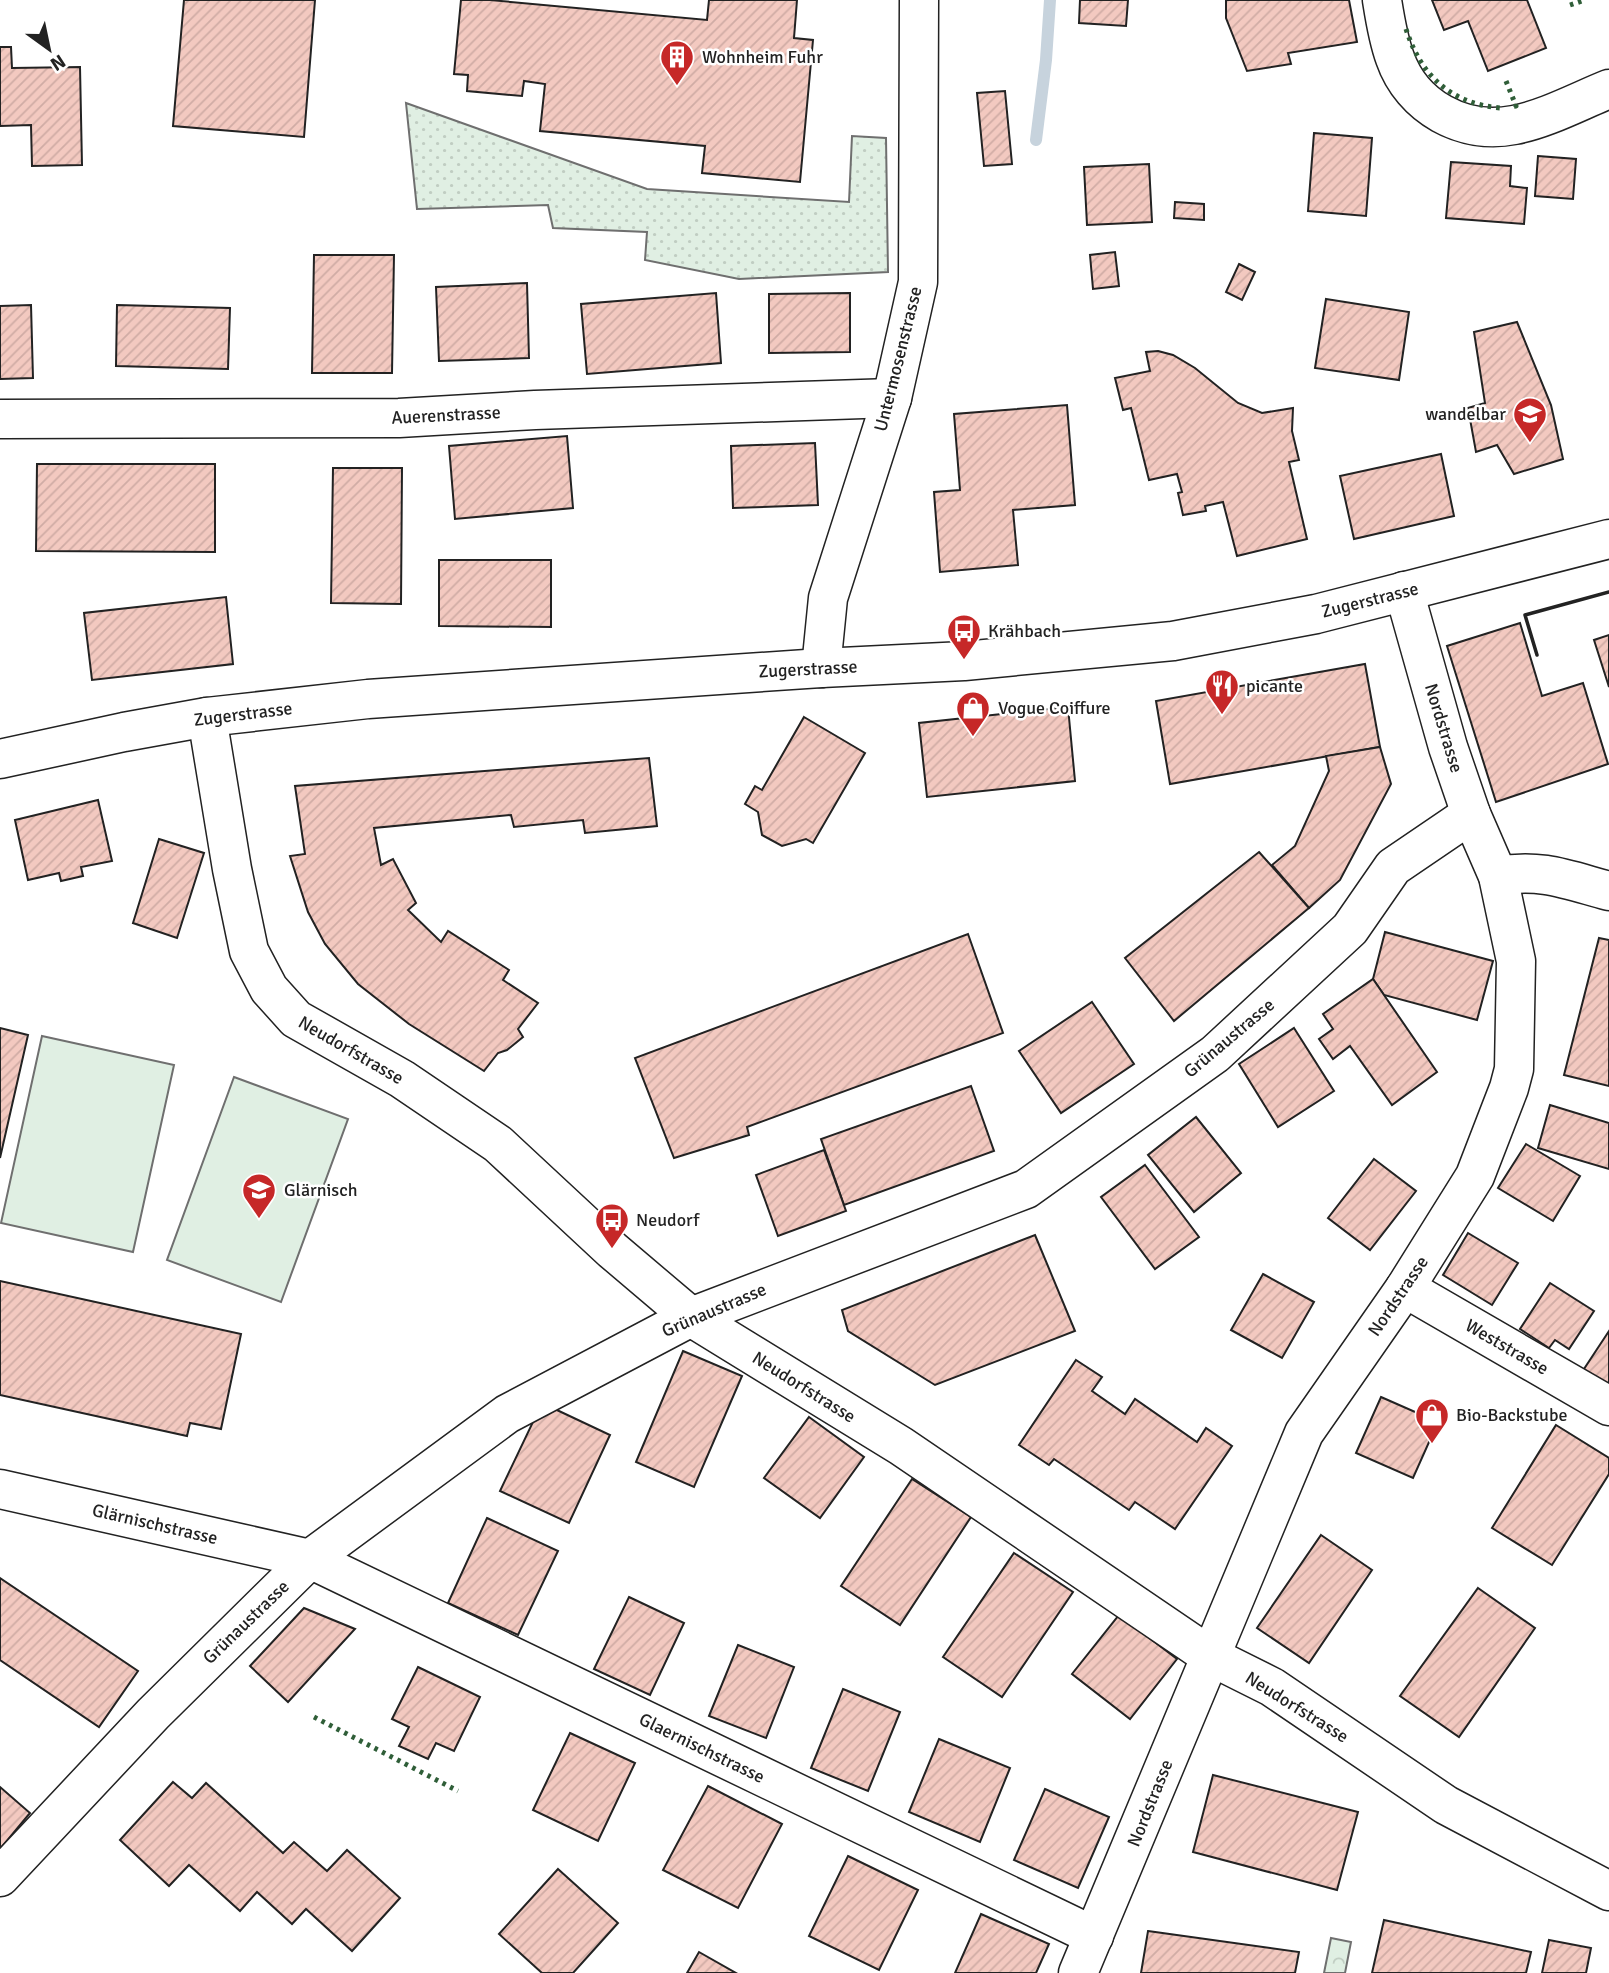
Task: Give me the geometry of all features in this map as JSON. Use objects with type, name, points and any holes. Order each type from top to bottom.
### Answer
[{"type":"street","name":"Untermosenstrasse","points":[[821,668],[828,598],[892,398],[918,282],[919,0]]},
{"type":"street","points":[[1382,0],[1395,60],[1407,80],[1431,108],[1456,121],[1484,128],[1515,125],[1609,89]]},
{"type":"street","name":"Auerenstrasse","points":[[0,419],[400,418],[535,410],[892,398]]},
{"type":"street","name":"Zugerstrasse","points":[[0,759],[207,717],[368,699],[821,668],[964,661],[1173,641],[1316,614],[1609,539]]},
{"type":"street","name":"Nordstrasse","points":[[1078,1973],[1132,1850],[1304,1433],[1405,1288],[1475,1176],[1512,1079],[1516,961],[1499,876],[1471,814],[1448,747],[1404,591]]},
{"type":"street","name":"Neudorfstrasse","points":[[207,717],[232,869],[249,951],[269,989],[296,1019],[402,1079],[498,1144],[612,1250],[691,1317],[901,1446],[1210,1656],[1272,1687],[1446,1805],[1609,1891]]},
{"type":"street","name":"Grünaustrasse","points":[[0,1877],[153,1714],[310,1559],[507,1413],[691,1317],[1026,1189],[1215,1054],[1350,929],[1393,867],[1471,814]]},
{"type":"street","points":[[1499,876],[1522,872],[1546,873],[1609,891]]},
{"type":"street","name":"Weststrasse","points":[[1405,1288],[1609,1406]]},
{"type":"street","name":"Glärnischstrasse","points":[[0,1489],[310,1559]]},
{"type":"street","name":"Glaernischstrasse","points":[[310,1559],[1094,1936]]},
{"type":"green space","points":[[406,103],[647,189],[849,202],[852,136],[886,138],[888,272],[739,279],[645,260],[647,232],[553,228],[548,205],[417,209]]},
{"type":"green space","points":[[42,1036],[174,1065],[133,1252],[1,1223]]},
{"type":"green space","points":[[234,1077],[348,1119],[281,1302],[167,1260]]},
{"type":"green space","points":[[1331,1938],[1351,1942],[1345,1973],[1324,1973]]},
{"type":"building","points":[[184,0],[315,0],[304,137],[173,126]]},
{"type":"building","name":"Wohnheim Fuhr","points":[[461,0],[490,0],[707,20],[709,0],[797,0],[794,38],[813,40],[800,182],[702,173],[705,146],[540,131],[545,84],[524,81],[522,96],[467,91],[468,75],[454,74]]},
{"type":"building","points":[[1080,0],[1128,0],[1126,26],[1079,23]]},
{"type":"building","points":[[1226,0],[1349,0],[1357,42],[1288,53],[1291,64],[1247,71],[1226,18]]},
{"type":"building","points":[[1432,0],[1527,0],[1546,48],[1488,71],[1468,21],[1444,30]]},
{"type":"building","points":[[0,47],[11,47],[12,68],[80,67],[82,165],[32,166],[31,125],[0,126]]},
{"type":"building","points":[[1005,91],[1012,164],[984,166],[977,93]]},
{"type":"building","points":[[1314,133],[1372,138],[1366,216],[1308,211]]},
{"type":"building","points":[[1538,156],[1576,159],[1573,199],[1535,196]]},
{"type":"building","points":[[1451,162],[1511,166],[1510,186],[1527,188],[1524,224],[1446,218]]},
{"type":"building","points":[[1149,164],[1152,222],[1087,225],[1084,167]]},
{"type":"building","points":[[1175,202],[1204,204],[1204,220],[1174,218]]},
{"type":"building","points":[[1115,252],[1119,286],[1093,289],[1090,255]]},
{"type":"building","points":[[314,255],[394,255],[392,373],[312,373]]},
{"type":"building","points":[[1239,264],[1255,272],[1242,300],[1226,292]]},
{"type":"building","points":[[527,283],[529,358],[439,361],[436,287]]},
{"type":"building","points":[[716,293],[721,363],[587,374],[581,304]]},
{"type":"building","points":[[850,293],[850,352],[769,353],[769,294]]},
{"type":"building","points":[[1326,299],[1409,312],[1399,380],[1315,368]]},
{"type":"building","points":[[31,305],[33,378],[0,379],[0,306]]},
{"type":"building","points":[[117,305],[230,308],[228,369],[116,366]]},
{"type":"building","points":[[1517,322],[1551,405],[1563,459],[1514,474],[1497,445],[1476,452],[1468,408],[1485,403],[1474,332]]},
{"type":"building","points":[[1158,351],[1173,355],[1195,368],[1238,403],[1262,413],[1293,408],[1292,431],[1299,460],[1289,462],[1307,539],[1237,556],[1223,502],[1205,506],[1206,511],[1183,515],[1178,493],[1182,492],[1177,474],[1149,480],[1131,408],[1123,410],[1115,378],[1150,371],[1146,352]]},
{"type":"building","points":[[1067,405],[1075,505],[1013,510],[1018,565],[940,572],[934,492],[960,490],[954,414]]},
{"type":"building","points":[[567,436],[573,508],[455,519],[449,446]]},
{"type":"building","points":[[815,443],[818,505],[733,508],[731,446]]},
{"type":"building","points":[[1441,454],[1454,516],[1354,539],[1340,476]]},
{"type":"building","points":[[37,464],[215,464],[215,552],[36,551]]},
{"type":"building","points":[[333,468],[402,468],[401,604],[331,603]]},
{"type":"building","points":[[439,560],[551,560],[551,627],[439,626]]},
{"type":"building","points":[[226,597],[233,664],[92,680],[84,613]]},
{"type":"building","points":[[1520,623],[1542,696],[1583,683],[1608,764],[1496,802],[1447,646]]},
{"type":"building","points":[[1609,635],[1609,687],[1594,640]]},
{"type":"building","points":[[1365,664],[1380,747],[1170,784],[1156,701]]},
{"type":"building","points":[[1068,707],[1075,781],[927,797],[919,723]]},
{"type":"building","points":[[804,717],[865,753],[813,843],[806,839],[782,846],[762,835],[758,812],[745,804],[755,786],[762,790]]},
{"type":"building","points":[[1380,747],[1391,784],[1340,880],[1309,908],[1272,865],[1295,846],[1329,771],[1326,756]]},
{"type":"building","points":[[649,758],[657,826],[585,833],[583,820],[514,827],[511,815],[374,828],[381,865],[393,859],[416,903],[408,910],[441,942],[448,931],[509,970],[503,980],[538,1003],[518,1029],[523,1037],[507,1050],[498,1053],[484,1071],[409,1024],[358,984],[325,944],[308,912],[290,856],[305,854],[295,786]]},
{"type":"building","points":[[98,800],[112,861],[81,867],[83,876],[61,881],[59,873],[28,880],[15,820]]},
{"type":"building","points":[[159,839],[204,853],[177,938],[133,923]]},
{"type":"building","points":[[1259,852],[1309,908],[1174,1021],[1125,958]]},
{"type":"building","points":[[1385,932],[1493,961],[1477,1020],[1384,995],[1373,979]]},
{"type":"building","points":[[968,934],[1003,1033],[747,1127],[749,1135],[674,1158],[635,1058]]},
{"type":"building","points":[[1599,938],[1609,940],[1609,1086],[1564,1075]]},
{"type":"building","points":[[1373,979],[1437,1072],[1392,1105],[1350,1046],[1333,1059],[1319,1039],[1333,1029],[1323,1014]]},
{"type":"building","points":[[1092,1002],[1134,1064],[1061,1113],[1019,1051]]},
{"type":"building","points":[[0,1028],[28,1035],[0,1158]]},
{"type":"building","points":[[1294,1028],[1334,1091],[1278,1127],[1239,1064]]},
{"type":"building","points":[[971,1086],[994,1151],[844,1205],[821,1139]]},
{"type":"building","points":[[1550,1105],[1609,1123],[1609,1169],[1538,1148]]},
{"type":"building","points":[[1196,1117],[1241,1173],[1194,1212],[1148,1155]]},
{"type":"building","points":[[1526,1144],[1580,1176],[1553,1221],[1498,1188]]},
{"type":"building","points":[[824,1150],[846,1211],[778,1236],[756,1175]]},
{"type":"building","points":[[1374,1159],[1416,1191],[1370,1250],[1328,1218]]},
{"type":"building","points":[[1145,1165],[1199,1237],[1155,1269],[1101,1197]]},
{"type":"building","points":[[1468,1233],[1518,1263],[1492,1305],[1443,1275]]},
{"type":"building","points":[[1035,1235],[1075,1331],[935,1385],[848,1331],[842,1310]]},
{"type":"building","points":[[1263,1274],[1314,1302],[1282,1358],[1231,1330]]},
{"type":"building","points":[[0,1281],[241,1334],[221,1429],[190,1423],[187,1436],[0,1395]]},
{"type":"building","points":[[1550,1283],[1594,1311],[1569,1349],[1555,1340],[1549,1348],[1520,1329]]},
{"type":"building","points":[[1609,1331],[1609,1390],[1582,1372]]},
{"type":"building","points":[[683,1351],[742,1376],[694,1487],[636,1462]]},
{"type":"building","points":[[1076,1360],[1102,1377],[1092,1391],[1125,1414],[1135,1399],[1197,1442],[1206,1428],[1232,1446],[1175,1529],[1135,1502],[1129,1510],[1054,1459],[1049,1465],[1019,1445]]},
{"type":"building","points":[[1381,1397],[1438,1422],[1413,1478],[1356,1453]]},
{"type":"building","points":[[542,1403],[610,1435],[569,1523],[500,1491]]},
{"type":"building","points":[[809,1417],[864,1457],[820,1518],[764,1478]]},
{"type":"building","points":[[1556,1425],[1609,1458],[1609,1474],[1552,1565],[1492,1528]]},
{"type":"building","points":[[912,1479],[971,1517],[900,1625],[841,1586]]},
{"type":"building","points":[[487,1518],[558,1551],[518,1635],[448,1603]]},
{"type":"building","points":[[1321,1535],[1372,1570],[1309,1663],[1257,1628]]},
{"type":"building","points":[[1014,1553],[1073,1592],[1002,1697],[943,1657]]},
{"type":"building","points":[[0,1578],[138,1671],[99,1727],[0,1660]]},
{"type":"building","points":[[1478,1588],[1535,1628],[1459,1737],[1400,1696]]},
{"type":"building","points":[[629,1597],[684,1623],[650,1695],[594,1669]]},
{"type":"building","points":[[304,1608],[355,1629],[288,1702],[250,1666]]},
{"type":"building","points":[[1119,1615],[1177,1659],[1130,1719],[1072,1674]]},
{"type":"building","points":[[738,1645],[794,1667],[766,1738],[709,1716]]},
{"type":"building","points":[[418,1667],[480,1697],[454,1751],[436,1743],[428,1759],[399,1746],[409,1727],[392,1719]]},
{"type":"building","points":[[843,1689],[900,1712],[868,1791],[811,1768]]},
{"type":"building","points":[[570,1733],[635,1763],[598,1841],[533,1810]]},
{"type":"building","points":[[939,1739],[1010,1768],[980,1842],[909,1812]]},
{"type":"building","points":[[1213,1775],[1358,1812],[1337,1890],[1193,1852]]},
{"type":"building","points":[[173,1782],[192,1798],[206,1783],[283,1853],[294,1842],[327,1871],[347,1850],[400,1898],[352,1951],[306,1909],[292,1924],[257,1892],[240,1911],[189,1865],[169,1886],[120,1840]]},
{"type":"building","points":[[708,1786],[782,1824],[738,1908],[663,1870]]},
{"type":"building","points":[[0,1787],[30,1813],[0,1849]]},
{"type":"building","points":[[1045,1789],[1109,1817],[1078,1888],[1014,1860]]},
{"type":"building","points":[[848,1856],[918,1890],[879,1970],[809,1936]]},
{"type":"building","points":[[558,1869],[618,1923],[573,1973],[542,1973],[499,1934]]},
{"type":"building","points":[[981,1914],[1049,1944],[1036,1973],[955,1973]]},
{"type":"building","points":[[1384,1920],[1531,1952],[1526,1973],[1372,1973]]},
{"type":"building","points":[[1148,1931],[1299,1952],[1295,1973],[1141,1973]]},
{"type":"building","points":[[1549,1940],[1591,1948],[1586,1973],[1542,1973]]},
{"type":"building","points":[[699,1952],[736,1973],[687,1973]]},
{"type":"waterway","points":[[1036,140],[1050,0]]},
{"type":"hedge","points":[[1570,5],[1585,0]]},
{"type":"hedge","points":[[1406,29],[1420,61],[1440,85],[1467,101],[1501,108]]},
{"type":"hedge","points":[[1506,81],[1516,106],[1511,107]]},
{"type":"hedge","points":[[314,1717],[458,1791]]},
{"type":"wall","points":[[1537,655],[1525,615],[1609,592]]},
{"type":"place","name":"Wohnheim Fuhr","points":[[677,87]]},
{"type":"place","name":"wandelbar","points":[[1530,444]]},
{"type":"place","name":"Krähbach","points":[[964,661]]},
{"type":"place","name":"picante","points":[[1222,716]]},
{"type":"place","name":"Vogue Coiffure","points":[[973,738]]},
{"type":"place","name":"Glärnisch","points":[[259,1220]]},
{"type":"place","name":"Neudorf","points":[[612,1250]]},
{"type":"place","name":"Bio-Backstube","points":[[1432,1445]]}]
